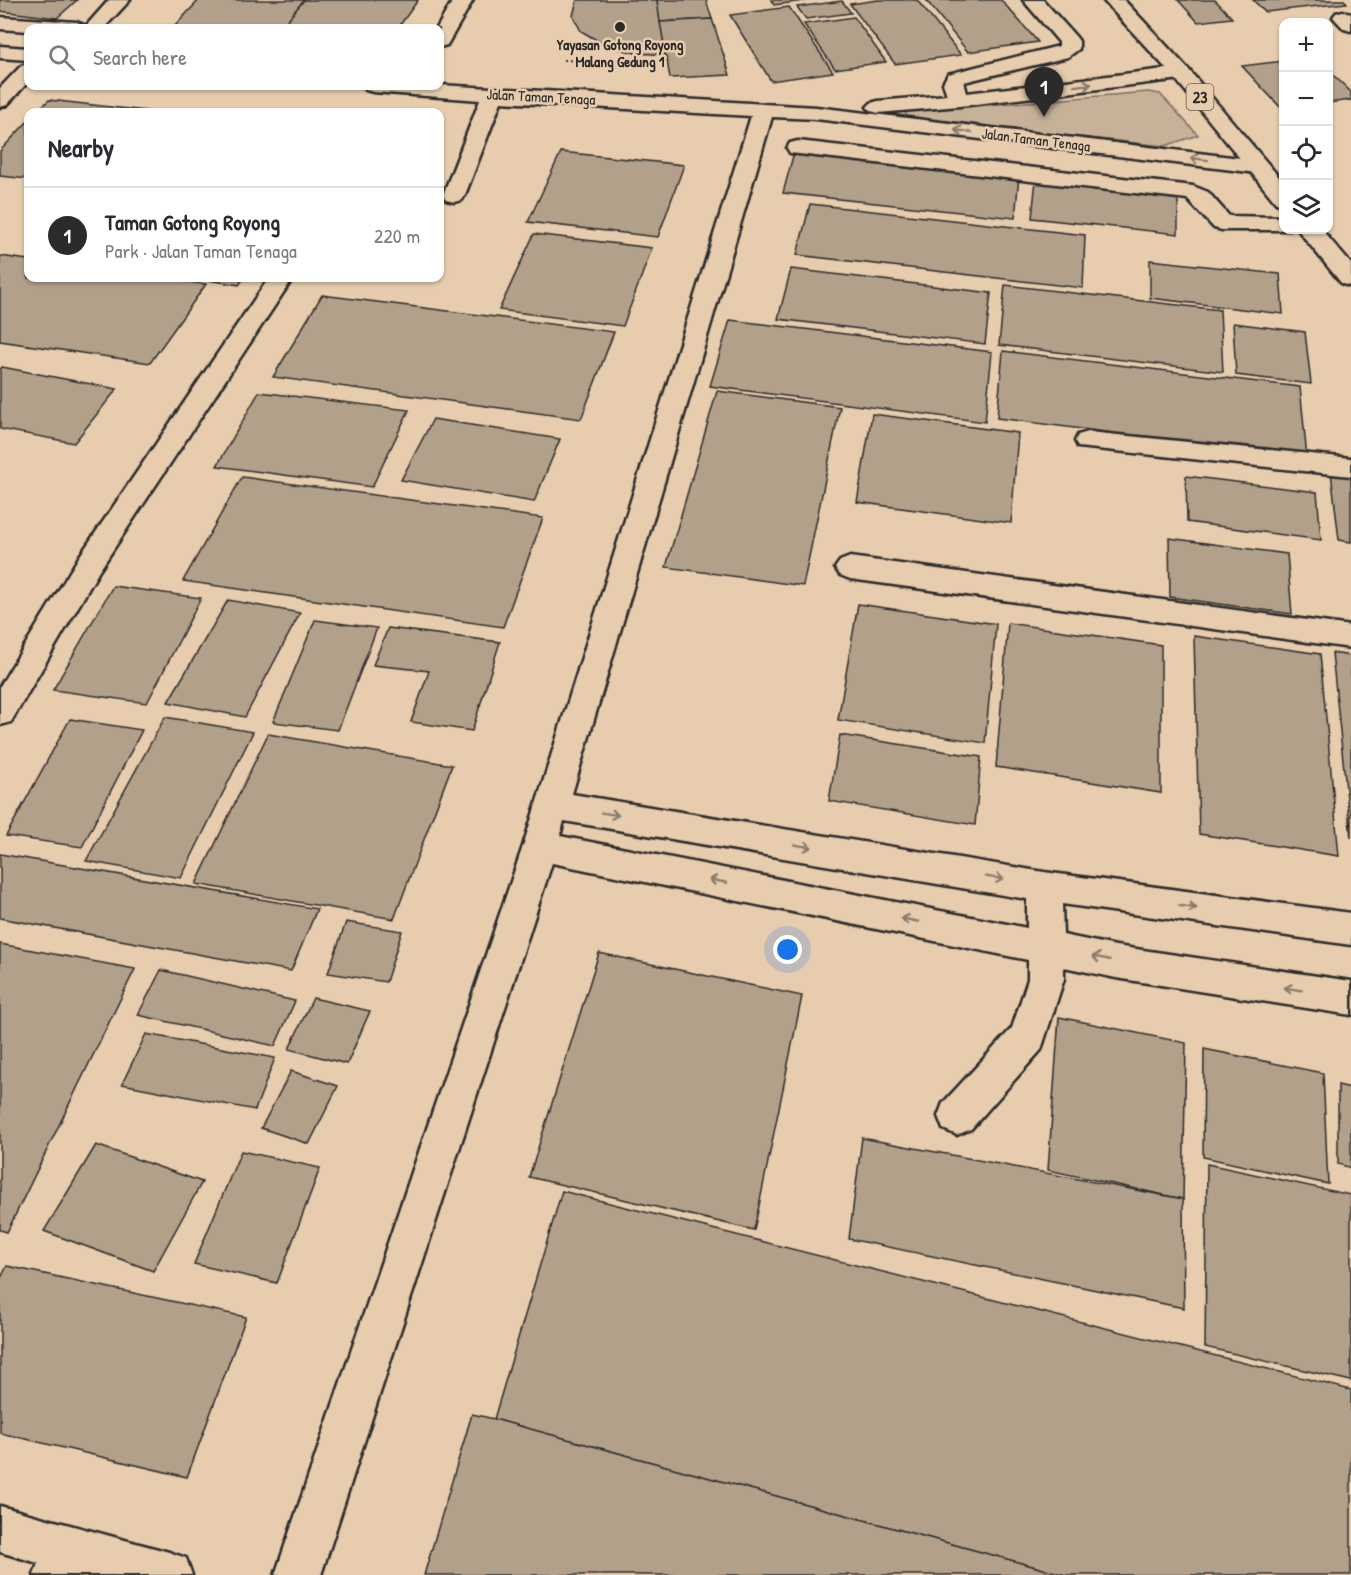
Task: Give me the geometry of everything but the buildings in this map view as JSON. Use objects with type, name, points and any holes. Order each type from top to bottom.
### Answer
[{"type":"main road","points":[[98,24],[120,0]]},
{"type":"main road","points":[[444,34],[463,0]]},
{"type":"main road","points":[[960,100],[953,83],[955,78],[1061,53],[1069,49],[1069,41],[1033,0]]},
{"type":"main road","name":"23","points":[[1113,0],[1181,73],[1279,192]]},
{"type":"main road","points":[[0,23],[24,25]]},
{"type":"main road","points":[[0,52],[24,54]]},
{"type":"main road","name":"Jalan Taman Tenaga","points":[[816,113],[960,100],[1181,73]]},
{"type":"main road","points":[[0,101],[24,74]]},
{"type":"main road","points":[[396,107],[410,90]]},
{"type":"main road","name":"Jalan Taman Tenaga","points":[[443,90],[493,95],[816,113],[1257,166]]},
{"type":"main road","points":[[454,195],[493,95]]},
{"type":"main road","points":[[298,1575],[540,846],[763,110]]},
{"type":"main road","points":[[798,148],[1193,193],[1200,197],[1222,223],[1279,224]]},
{"type":"main road","points":[[1313,234],[1351,279]]},
{"type":"main road","points":[[0,713],[89,564],[278,282]]},
{"type":"main road","points":[[1088,441],[1351,467]]},
{"type":"main road","points":[[850,568],[1351,637]]},
{"type":"main road","points":[[553,805],[1044,886],[1351,929]]},
{"type":"main road","points":[[540,846],[1116,962],[1351,998]]},
{"type":"main road","points":[[957,1116],[1028,1038],[1046,979],[1044,886]]},
{"type":"main road","points":[[0,1530],[62,1562],[170,1575]]},
{"type":"path","points":[[563,60],[658,63]]},
{"type":"shaded area","points":[[1148,92],[1160,94],[1198,135],[1165,146],[910,119],[904,112]]},
{"type":"place","name":"Yayasan Gotong Royong Malang Gedung 1","points":[[620,27]]},
{"type":"place","name":"Taman Gotong Royong","points":[[1044,117]]}]
